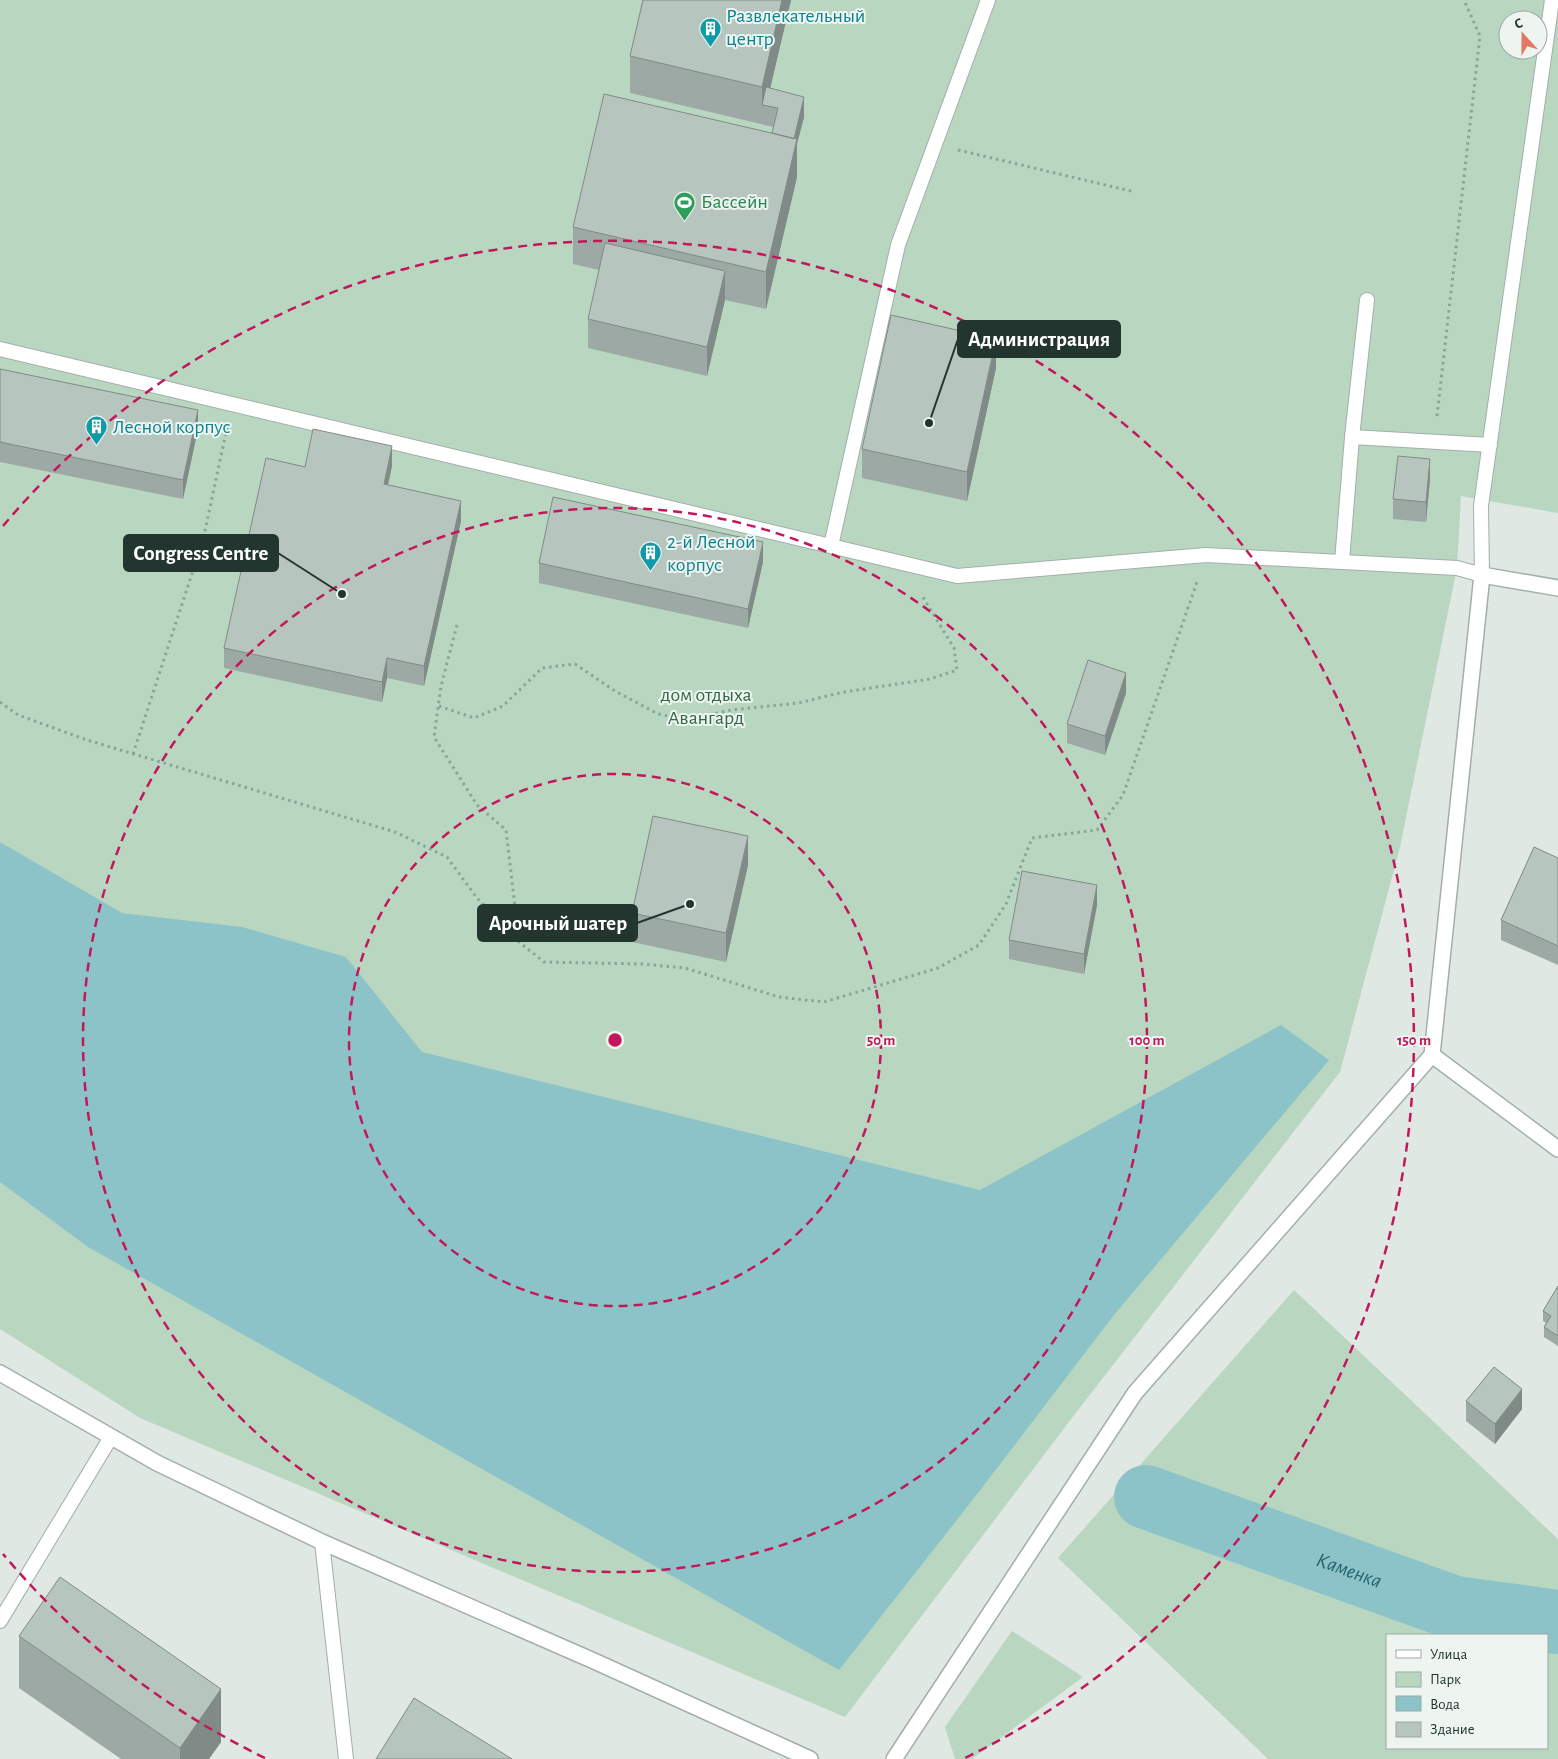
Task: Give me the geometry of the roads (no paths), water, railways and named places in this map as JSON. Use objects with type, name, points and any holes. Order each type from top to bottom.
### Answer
[{"type":"street","points":[[894,1759],[1135,1393],[1432,1055],[1482,575],[1558,588]]},
{"type":"street","points":[[1432,1055],[1558,1149]]},
{"type":"street","points":[[0,1373],[157,1463],[322,1542],[594,1661],[810,1759]]},
{"type":"lane","points":[[831,546],[898,245],[988,0]]},
{"type":"lane","points":[[0,349],[957,576],[1206,555],[1457,568],[1482,575],[1481,506],[1552,0]]},
{"type":"lane","points":[[1342,562],[1352,437],[1367,300]]},
{"type":"lane","points":[[1352,437],[1490,444]]},
{"type":"lane","points":[[0,1621],[111,1437]]},
{"type":"lane","points":[[322,1542],[346,1759]]},
{"type":"water","points":[[0,842],[122,913],[242,927],[346,957],[422,1052],[980,1190],[1281,1025],[1329,1060],[1114,1315],[839,1670],[88,1247],[0,1182]]},
{"type":"waterway","name":"Каменка","points":[[1146,1497],[1455,1608],[1558,1622]]},
{"type":"place","name":"Развлекательный центр","points":[[710,47]]},
{"type":"place","name":"Бассейн","points":[[685,221]]},
{"type":"place","name":"Администрация","points":[[929,423]]},
{"type":"place","name":"Лесной корпус","points":[[97,446]]},
{"type":"place","name":"2-й Лесной корпус","points":[[651,572]]},
{"type":"place","name":"Congress Centre","points":[[342,594]]},
{"type":"place","name":"Арочный шатер","points":[[690,904]]},
{"type":"park label","name":"дом отдыха Авангард","points":[[706,706]]}]
